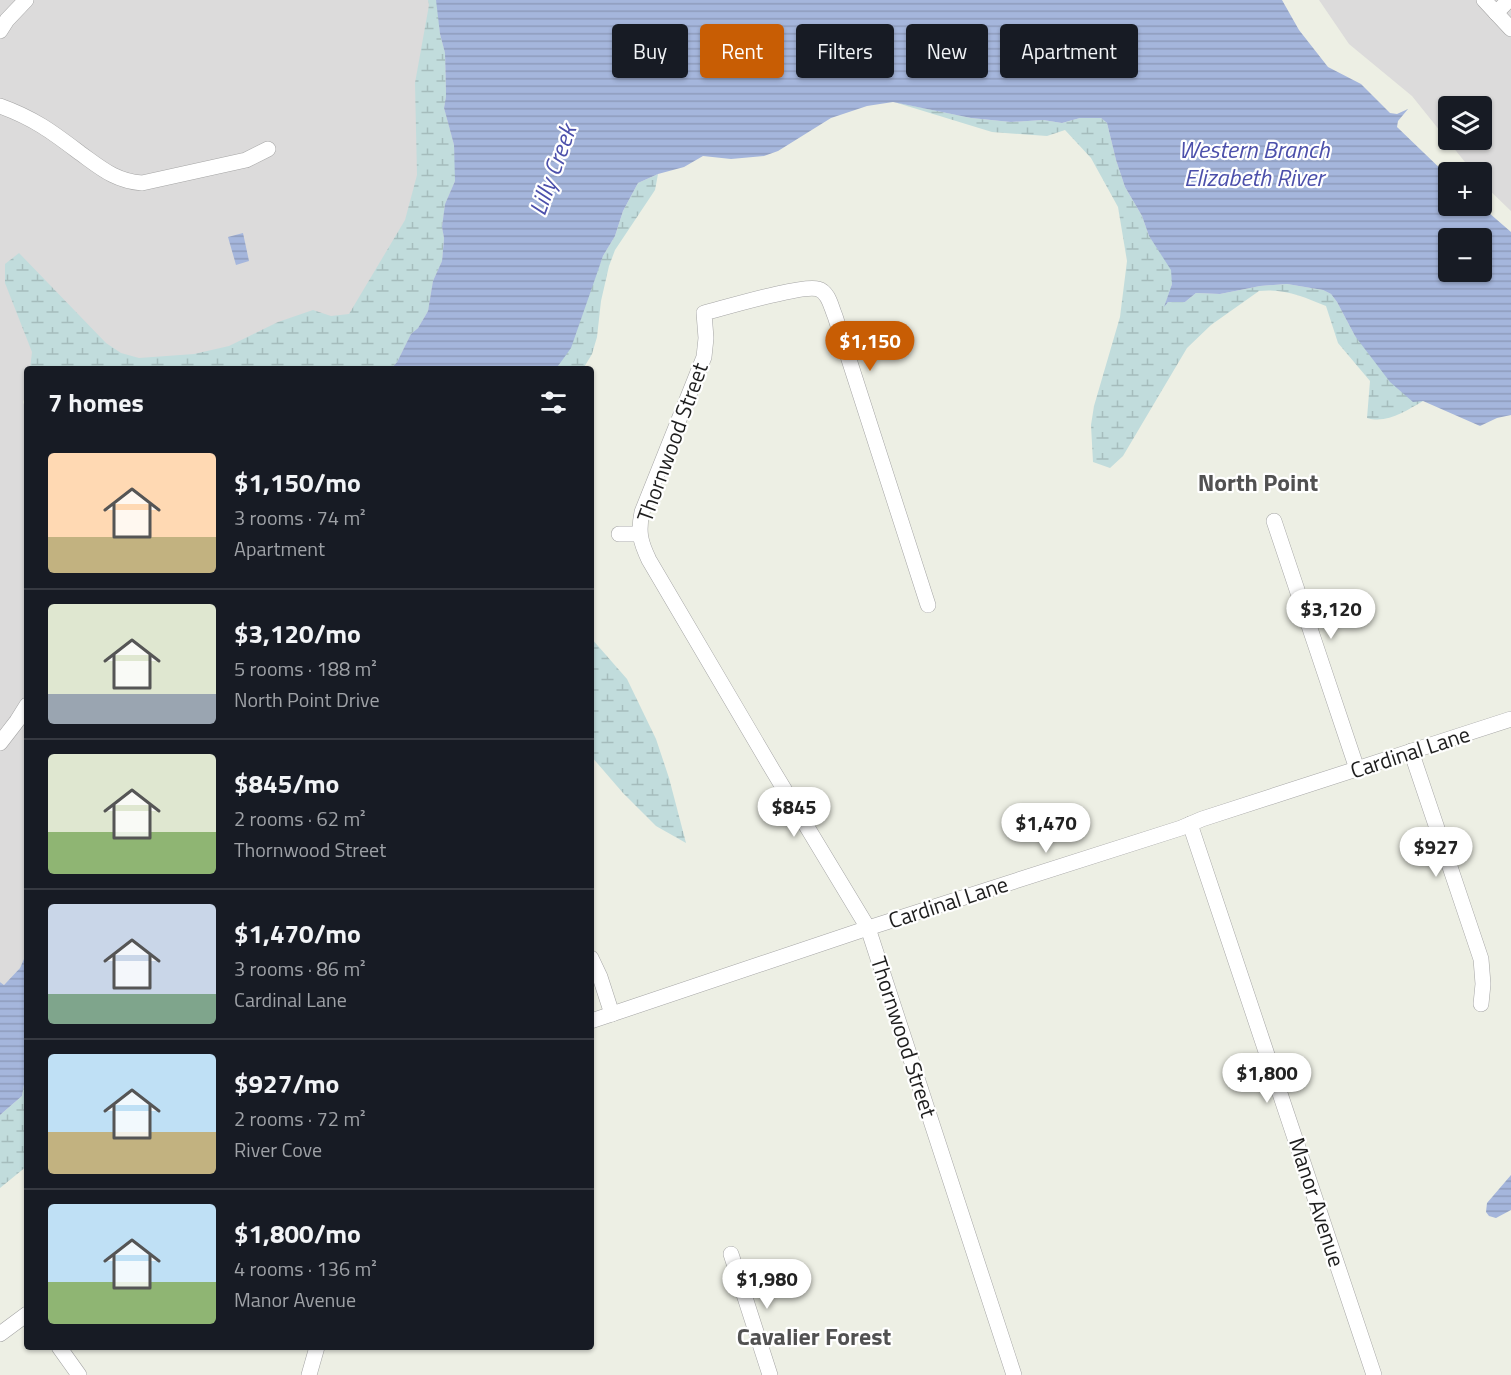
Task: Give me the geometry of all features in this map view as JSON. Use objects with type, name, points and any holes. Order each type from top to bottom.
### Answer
[{"type":"street","points":[[0,31],[26,0]]},
{"type":"street","points":[[1484,0],[1511,29]]},
{"type":"street","points":[[1496,13],[1509,0]]},
{"type":"street","points":[[0,106],[40,124],[100,169],[118,177],[142,183],[246,160],[268,149]]},
{"type":"street","name":"Thornwood Street","points":[[928,605],[827,295],[818,289],[800,289],[704,313],[706,338],[704,357],[642,512],[639,534],[641,544],[868,928],[1014,1375]]},
{"type":"street","points":[[1274,521],[1357,769]]},
{"type":"street","name":"Thornwood Street","points":[[619,534],[639,534]]},
{"type":"street","points":[[0,743],[24,710]]},
{"type":"street","name":"Cardinal Lane","points":[[594,1020],[868,928],[1511,719]]},
{"type":"street","points":[[1411,751],[1481,959],[1483,984],[1481,1004]]},
{"type":"street","name":"Manor Avenue","points":[[1190,824],[1374,1375]]},
{"type":"street","points":[[594,964],[612,1014]]},
{"type":"street","points":[[731,1254],[770,1375]]},
{"type":"street","points":[[0,1334],[24,1316]]},
{"type":"street","points":[[61,1350],[80,1375]]},
{"type":"street","points":[[309,1375],[316,1350]]},
{"type":"shaded area","points":[[0,0],[436,0],[445,53],[444,108],[454,145],[455,181],[445,204],[442,261],[428,311],[393,366],[24,366],[24,959],[20,968],[4,985],[0,982]]},
{"type":"shaded area","points":[[1319,0],[1511,0],[1511,211],[1492,193],[1492,162],[1465,162],[1455,150],[1492,150],[1492,96],[1438,96],[1438,128],[1412,96],[1349,44]]},
{"type":"green space","points":[[428,0],[436,0],[445,53],[444,108],[454,145],[456,174],[445,204],[442,261],[433,281],[428,311],[418,328],[411,334],[394,366],[30,366],[32,352],[5,283],[5,264],[19,253],[106,343],[121,353],[139,358],[194,354],[229,346],[278,322],[313,310],[331,316],[349,314],[405,220],[417,175],[415,83]]},
{"type":"green space","points":[[894,102],[971,118],[1011,122],[1043,120],[1062,123],[1080,118],[1101,118],[1107,123],[1125,187],[1142,216],[1149,236],[1172,270],[1172,284],[1165,305],[1168,302],[1185,302],[1196,293],[1220,294],[1260,286],[1287,284],[1323,290],[1331,294],[1337,302],[1355,336],[1423,401],[1389,418],[1367,418],[1370,381],[1338,343],[1326,306],[1285,292],[1259,291],[1211,325],[1187,348],[1123,456],[1110,468],[1093,462],[1091,425],[1094,406],[1120,317],[1127,261],[1118,207],[1091,158],[1065,130],[1047,136],[992,132]]},
{"type":"green space","points":[[658,174],[655,190],[615,250],[609,266],[592,354],[585,366],[558,366],[603,256],[615,236],[623,211],[638,183]]},
{"type":"green space","points":[[594,641],[627,679],[656,739],[686,843],[656,826],[594,759]]},
{"type":"green space","points":[[24,1085],[24,1168],[0,1188],[0,1115],[22,1096]]},
{"type":"water","name":"Western Branch Elizabeth River","points":[[436,0],[1282,0],[1299,30],[1328,67],[1361,84],[1390,113],[1397,114],[1408,109],[1398,121],[1397,127],[1438,166],[1438,216],[1492,216],[1511,232],[1511,415],[1497,418],[1480,426],[1423,401],[1413,402],[1390,382],[1355,336],[1337,302],[1331,294],[1323,290],[1287,284],[1260,286],[1220,294],[1196,293],[1185,302],[1168,302],[1164,307],[1172,284],[1171,270],[1149,236],[1142,216],[1125,187],[1107,123],[1101,118],[1080,118],[1062,123],[1043,120],[1011,122],[971,118],[893,102],[867,106],[831,118],[778,151],[764,156],[731,159],[703,156],[684,167],[658,174],[638,183],[623,211],[615,236],[603,256],[571,348],[558,366],[394,366],[411,334],[418,328],[428,311],[433,281],[442,261],[445,204],[455,181],[454,145],[444,108],[445,53]]},
{"type":"water","points":[[243,233],[249,261],[236,265],[228,237]]},
{"type":"water","points":[[24,959],[24,1085],[22,1096],[0,1115],[0,982],[4,985],[20,968]]},
{"type":"water","points":[[1511,1175],[1511,1210],[1496,1218],[1489,1216],[1486,1212],[1487,1203]]},
{"type":"district","name":"North Point","points":[[1258,483]]},
{"type":"district","name":"Cavalier Forest","points":[[814,1337]]},
{"type":"water label","name":"Lilly Creek","points":[[553,170]]}]
